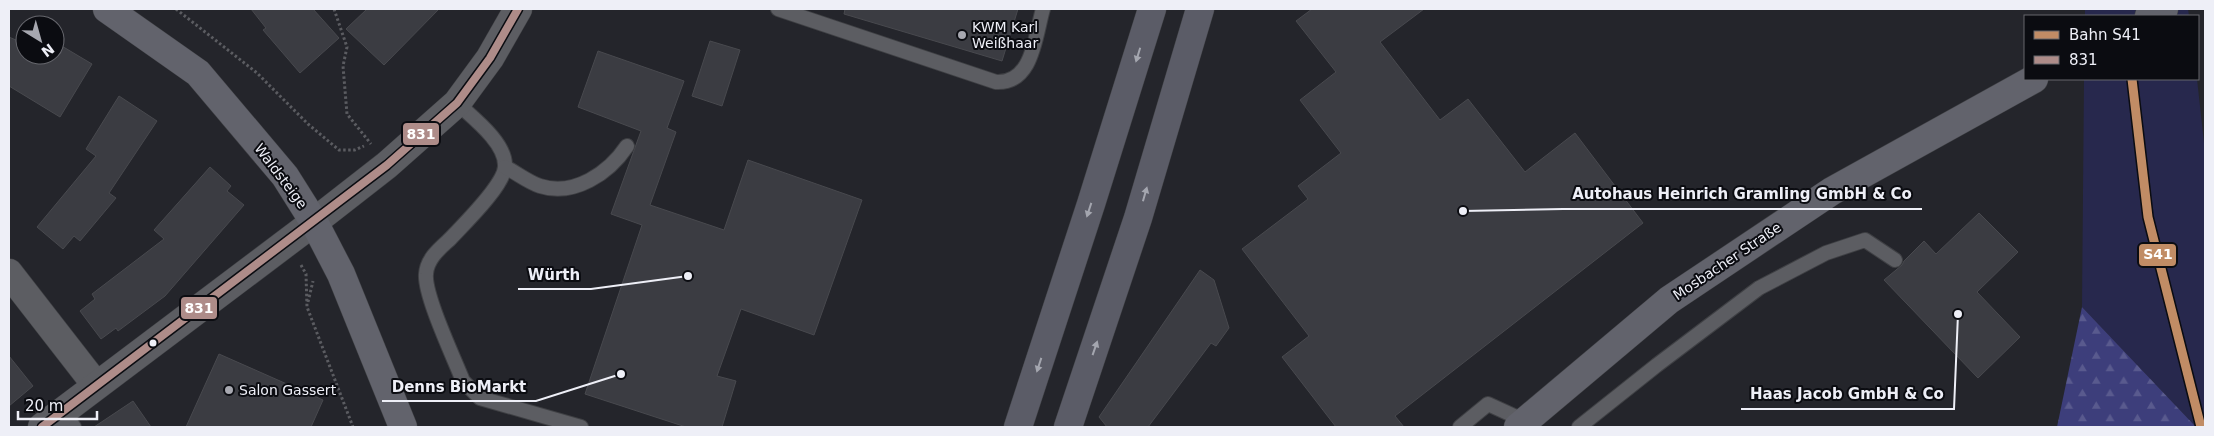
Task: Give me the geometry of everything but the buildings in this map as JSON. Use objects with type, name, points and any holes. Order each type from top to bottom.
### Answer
[{"type":"highway","points":[[1018,427],[1152,9]]},
{"type":"highway","points":[[1068,427],[1138,218],[1200,9]]},
{"type":"street","name":"Waldsteige","points":[[107,9],[198,73],[285,176],[314,222],[341,274],[401,425]]},
{"type":"street","points":[[59,422],[96,385],[387,165],[457,103],[490,58],[518,9]]},
{"type":"street","points":[[2151,15],[2164,9]]},
{"type":"street","name":"Mosbacher Straße","points":[[1522,424],[1669,300],[1832,191],[2032,80]]},
{"type":"street","points":[[9,273],[96,385]]},
{"type":"lane","points":[[778,9],[996,82],[1005,83],[1014,80],[1028,64],[1043,9]]},
{"type":"lane","points":[[457,103],[490,134],[500,150],[505,167],[538,185],[564,189],[584,183],[602,173],[616,161],[627,146]]},
{"type":"lane","points":[[505,167],[484,202],[432,257],[426,274],[430,299],[463,381],[470,390],[480,398],[580,427]]},
{"type":"lane","points":[[1579,427],[1759,288],[1826,253],[1865,240],[1895,260]]},
{"type":"lane","points":[[1460,427],[1488,404],[1522,424]]},
{"type":"path","points":[[178,9],[257,72],[308,124],[339,150],[355,150],[370,144],[377,138]]},
{"type":"path","points":[[334,9],[347,47],[343,66],[347,114],[387,165]]},
{"type":"path","points":[[307,307],[353,427]]},
{"type":"shaded area","points":[[2085,9],[2188,9],[2189,15],[2085,15]]},
{"type":"shaded area","points":[[2084,80],[2197,80],[2205,152],[2205,427],[2196,427],[2082,307]]},
{"type":"green space","points":[[2082,307],[2196,427],[2057,427]]},
{"type":"rail line","name":"S41","points":[[2132,80],[2148,217],[2201,427]]},
{"type":"transit line","name":"831","points":[[42,427],[387,165],[457,103],[490,58],[518,9]]},
{"type":"place","name":"KWM Karl Weißhaar","points":[[962,35]]},
{"type":"place","name":"Autohaus Heinrich Gramling GmbH & Co","points":[[1463,211]]},
{"type":"place","name":"Würth","points":[[688,276]]},
{"type":"place","name":"Haas Jacob GmbH & Co","points":[[1958,314]]},
{"type":"place","name":"Denns BioMarkt","points":[[621,374]]},
{"type":"place","name":"Salon Gassert","points":[[229,390]]}]
